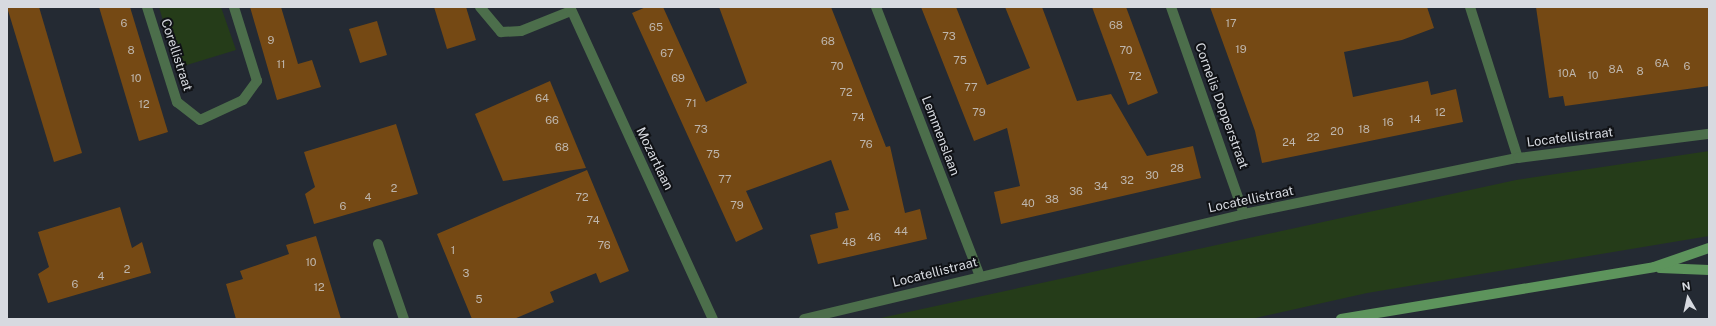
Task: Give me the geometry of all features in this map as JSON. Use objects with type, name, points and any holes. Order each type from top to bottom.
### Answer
[{"type":"main road","points":[[1341,319],[1654,267],[1709,248]]},
{"type":"main road","points":[[1654,267],[1709,270]]},
{"type":"street","name":"Corellistraat","points":[[147,7],[177,102],[200,120],[243,100],[257,81],[234,7]]},
{"type":"street","name":"Mozartlaan","points":[[480,7],[501,32],[521,31],[570,9],[713,319]]},
{"type":"street","name":"Lemmenslaan","points":[[876,7],[979,274]]},
{"type":"street","name":"Cornelis Dopperstraat","points":[[1171,7],[1244,214]]},
{"type":"street","points":[[1470,7],[1518,158]]},
{"type":"street","name":"Locatellistraat","points":[[804,319],[979,274],[1244,214],[1518,158],[1709,134]]},
{"type":"street","points":[[378,244],[404,319]]},
{"type":"green space","points":[[159,7],[221,7],[236,50],[177,68]]},
{"type":"green space","points":[[1709,151],[1709,236],[1367,293],[1251,319],[876,319],[1516,180]]},
{"type":"building","points":[[7,7],[39,7],[82,153],[54,162]]},
{"type":"building","points":[[99,7],[130,7],[168,132],[139,141]]},
{"type":"building","points":[[250,7],[281,7],[298,64],[312,60],[321,87],[277,100]]},
{"type":"building","points":[[434,7],[466,7],[476,40],[447,49]]},
{"type":"building","points":[[646,7],[663,7],[706,102],[747,83],[719,7],[831,7],[886,147],[890,146],[905,213],[920,209],[927,239],[818,264],[810,235],[838,228],[835,213],[849,210],[831,160],[746,191],[763,229],[736,242],[632,13]]},
{"type":"building","points":[[921,7],[956,7],[987,85],[1030,68],[1005,7],[1042,7],[1077,101],[1111,94],[1147,156],[1193,146],[1201,178],[1001,224],[994,192],[1020,186],[1007,128],[974,141]]},
{"type":"building","points":[[1092,7],[1126,7],[1158,93],[1128,105]]},
{"type":"building","points":[[1210,7],[1427,7],[1434,28],[1402,40],[1344,52],[1353,97],[1428,81],[1431,95],[1456,89],[1463,122],[1262,163],[1255,131]]},
{"type":"building","points":[[1536,7],[1709,7],[1709,86],[1565,106],[1563,96],[1549,98]]},
{"type":"building","points":[[377,21],[387,55],[360,63],[349,29]]},
{"type":"building","points":[[550,81],[586,168],[503,181],[475,114]]},
{"type":"building","points":[[396,124],[418,194],[314,224],[305,194],[315,187],[304,152]]},
{"type":"building","points":[[587,170],[629,271],[600,283],[596,273],[550,292],[554,302],[514,319],[472,319],[437,234]]},
{"type":"building","points":[[120,207],[132,248],[142,242],[151,273],[48,303],[38,274],[49,267],[38,232]]},
{"type":"building","points":[[316,236],[341,319],[236,319],[226,284],[243,279],[240,271],[289,254],[286,245]]}]
